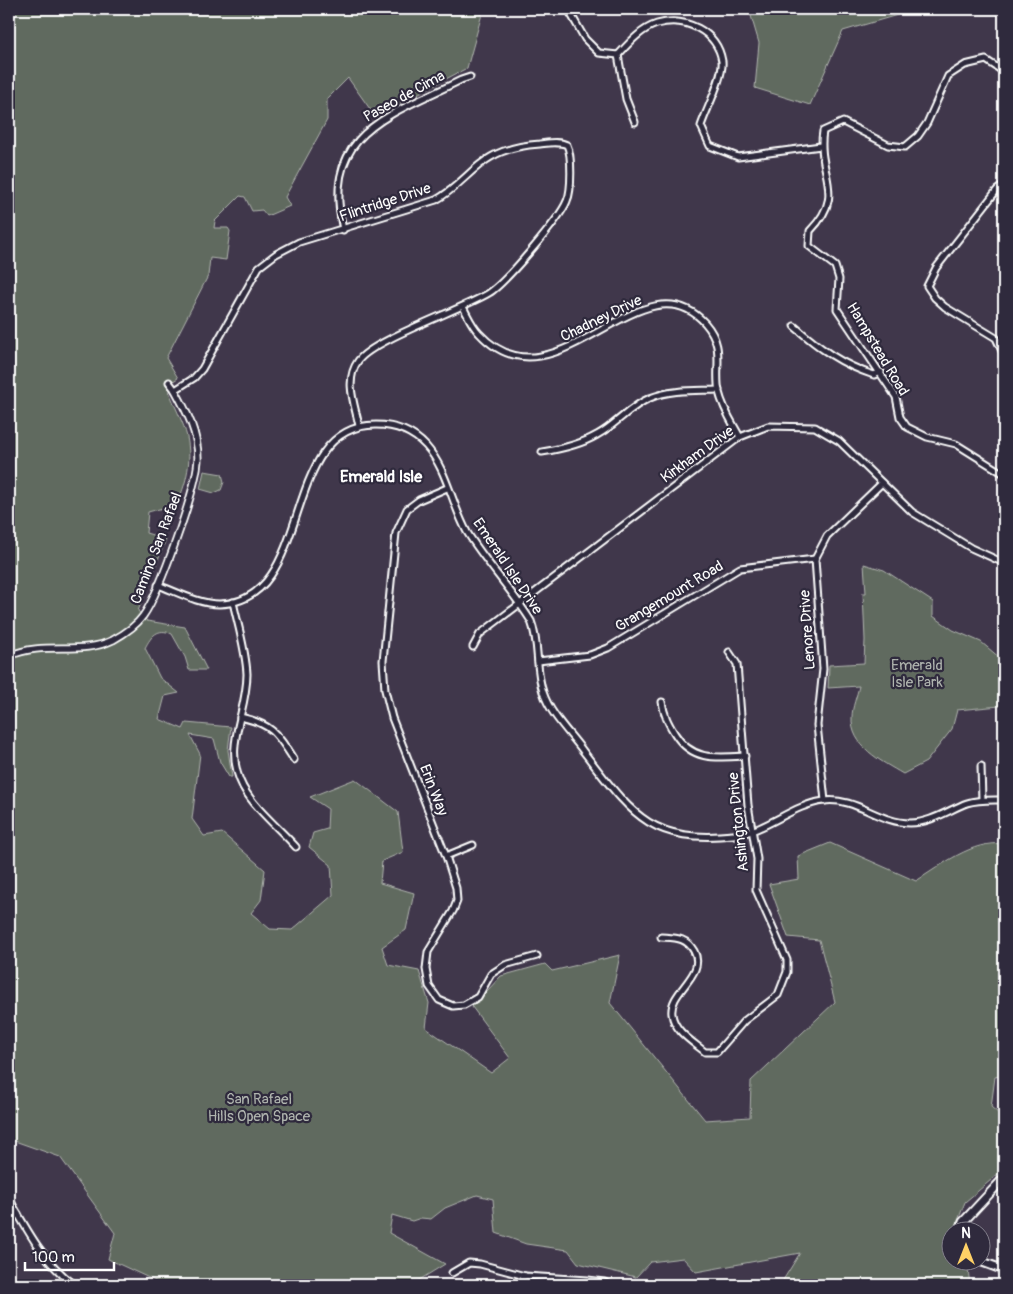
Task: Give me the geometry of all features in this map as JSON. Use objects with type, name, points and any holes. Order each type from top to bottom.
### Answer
[{"type":"main road","points":[[963,1222],[1004,1178]]},
{"type":"main road","points":[[990,1265],[1004,1270]]},
{"type":"street","points":[[568,9],[585,39],[599,54],[618,55]]},
{"type":"street","points":[[618,55],[634,37],[656,24],[676,22],[698,26],[716,44],[722,62],[720,79],[709,102],[701,126],[710,146],[738,157],[821,146],[823,131],[843,122],[888,145],[904,147],[918,136],[927,123],[948,76],[965,65],[986,60],[1004,72]]},
{"type":"street","points":[[618,55],[626,99],[635,122]]},
{"type":"street","name":"Paseo de Cima","points":[[343,230],[338,202],[339,182],[344,162],[357,140],[379,121],[460,80],[470,77]]},
{"type":"street","name":"Flintridge Drive","points":[[175,390],[194,378],[203,367],[259,267],[276,254],[299,242],[436,200],[446,194],[486,160],[502,152],[537,144],[567,145],[571,186],[565,206],[497,287],[463,307],[372,348],[360,358],[354,367],[350,383],[359,426]]},
{"type":"street","name":"Hampstead Road","points":[[821,146],[830,199],[823,218],[810,231],[809,246],[835,266],[839,279],[837,309],[882,372],[896,397],[900,417],[907,427],[927,437],[956,444],[1004,474]]},
{"type":"street","points":[[1004,185],[996,190],[936,268],[927,286],[935,298],[945,307],[996,338],[1004,355]]},
{"type":"street","name":"Chadney Drive","points":[[463,307],[477,332],[494,348],[517,357],[534,359],[552,355],[646,308],[673,305],[690,312],[705,323],[712,333],[720,357],[719,390],[724,410],[740,437]]},
{"type":"street","points":[[794,326],[820,349],[840,362],[874,376],[882,372]]},
{"type":"street","name":"Camino San Rafael","points":[[9,656],[33,648],[91,647],[112,640],[128,631],[142,617],[158,585],[197,469],[197,448],[193,428],[175,390],[169,382]]},
{"type":"street","points":[[542,452],[582,443],[598,435],[637,405],[659,395],[678,391],[719,390]]},
{"type":"street","name":"Emerald Isle Drive","points":[[158,585],[213,603],[233,602],[254,593],[269,579],[328,445],[338,437],[359,426],[368,424],[392,426],[411,433],[427,447],[467,530],[520,603],[534,630],[542,690],[549,707],[619,796],[639,817],[650,824],[677,834],[715,836],[754,832],[802,808],[825,801],[855,804],[884,819],[910,823],[929,820],[969,803],[982,800],[1004,800]]},
{"type":"street","name":"Kirkham Drive","points":[[473,647],[480,634],[740,437],[768,426],[815,427],[839,441],[912,512],[971,548],[1004,563]]},
{"type":"street","points":[[815,559],[828,536],[882,483]]},
{"type":"street","name":"Erin Way","points":[[448,488],[419,500],[407,509],[396,532],[383,662],[385,690],[392,718],[446,856],[457,900],[453,912],[428,952],[426,968],[429,986],[439,1000],[454,1006],[464,1005],[478,997],[491,974],[505,965],[537,956]]},
{"type":"street","name":"Grangemount Road","points":[[538,661],[590,655],[608,648],[740,568],[815,559]]},
{"type":"street","name":"Lenore Drive","points":[[815,559],[823,669],[817,725],[825,801]]},
{"type":"street","points":[[233,602],[246,669],[240,717],[234,741],[235,764],[243,786],[253,802],[296,848]]},
{"type":"street","name":"Ashington Drive","points":[[661,937],[680,938],[689,943],[696,954],[693,976],[672,1006],[676,1027],[704,1052],[717,1052],[744,1021],[778,995],[787,972],[786,960],[757,896],[754,832],[748,805],[737,664],[729,652]]},
{"type":"street","points":[[662,702],[664,716],[681,743],[691,751],[714,758],[744,756]]},
{"type":"street","points":[[240,717],[259,721],[272,729],[294,760]]},
{"type":"street","points":[[981,766],[982,800]]},
{"type":"street","points":[[446,856],[473,845]]},
{"type":"street","points":[[9,1198],[47,1260],[75,1285]]},
{"type":"street","points":[[9,1220],[18,1214]]},
{"type":"street","points":[[452,1273],[469,1263],[480,1264],[525,1276],[588,1280],[611,1285]]},
{"type":"street","points":[[515,1285],[525,1276]]},
{"type":"green space","name":"San Rafael Hills Open Space","points":[[9,9],[472,9],[482,14],[467,68],[375,116],[348,78],[327,99],[327,120],[285,197],[290,206],[267,216],[262,210],[252,211],[245,197],[240,196],[215,221],[214,228],[228,228],[230,231],[226,260],[210,258],[208,276],[166,358],[178,378],[167,385],[188,441],[188,470],[179,499],[163,508],[148,512],[146,533],[166,539],[138,611],[147,621],[185,627],[207,670],[189,670],[185,657],[172,634],[159,632],[152,636],[145,648],[160,678],[179,693],[165,696],[159,719],[183,729],[186,723],[231,727],[228,750],[232,777],[229,777],[220,762],[214,739],[190,735],[200,754],[192,819],[204,836],[222,833],[265,870],[261,900],[251,913],[270,929],[292,930],[333,895],[331,865],[309,847],[313,833],[327,829],[328,809],[310,797],[355,779],[398,812],[403,852],[382,861],[380,883],[414,893],[406,930],[382,947],[388,965],[419,971],[429,1003],[426,1028],[491,1073],[510,1058],[472,1007],[501,976],[545,964],[552,971],[620,955],[610,1003],[705,1120],[750,1117],[751,1081],[835,1002],[819,940],[788,937],[769,884],[799,879],[798,856],[830,843],[916,881],[947,861],[969,850],[980,846],[1004,844],[1004,1075],[995,1077],[991,1107],[1004,1118],[1004,1169],[965,1202],[957,1222],[940,1222],[940,1272],[968,1272],[970,1285],[780,1285],[800,1253],[696,1272],[683,1258],[650,1262],[636,1277],[578,1263],[568,1250],[526,1244],[496,1233],[493,1199],[477,1195],[445,1208],[431,1219],[421,1218],[412,1221],[392,1215],[389,1233],[445,1264],[416,1282],[415,1285],[164,1285],[108,1259],[115,1233],[60,1157],[9,1139]]},
{"type":"green space","points":[[749,9],[797,9],[801,12],[819,9],[908,9],[911,11],[843,31],[810,105],[755,88],[759,43]]},
{"type":"green space","points":[[204,471],[222,474],[224,482],[221,490],[214,493],[200,489]]},
{"type":"green space","name":"Emerald Isle Park","points":[[864,564],[884,570],[933,602],[933,616],[953,630],[981,642],[1000,658],[1004,665],[1004,702],[1000,706],[957,710],[952,729],[926,762],[903,774],[868,752],[856,736],[852,713],[859,686],[828,688],[829,665],[864,663],[863,593],[866,593]]},
{"type":"district","name":"Emerald Isle","points":[[381,476]]}]
